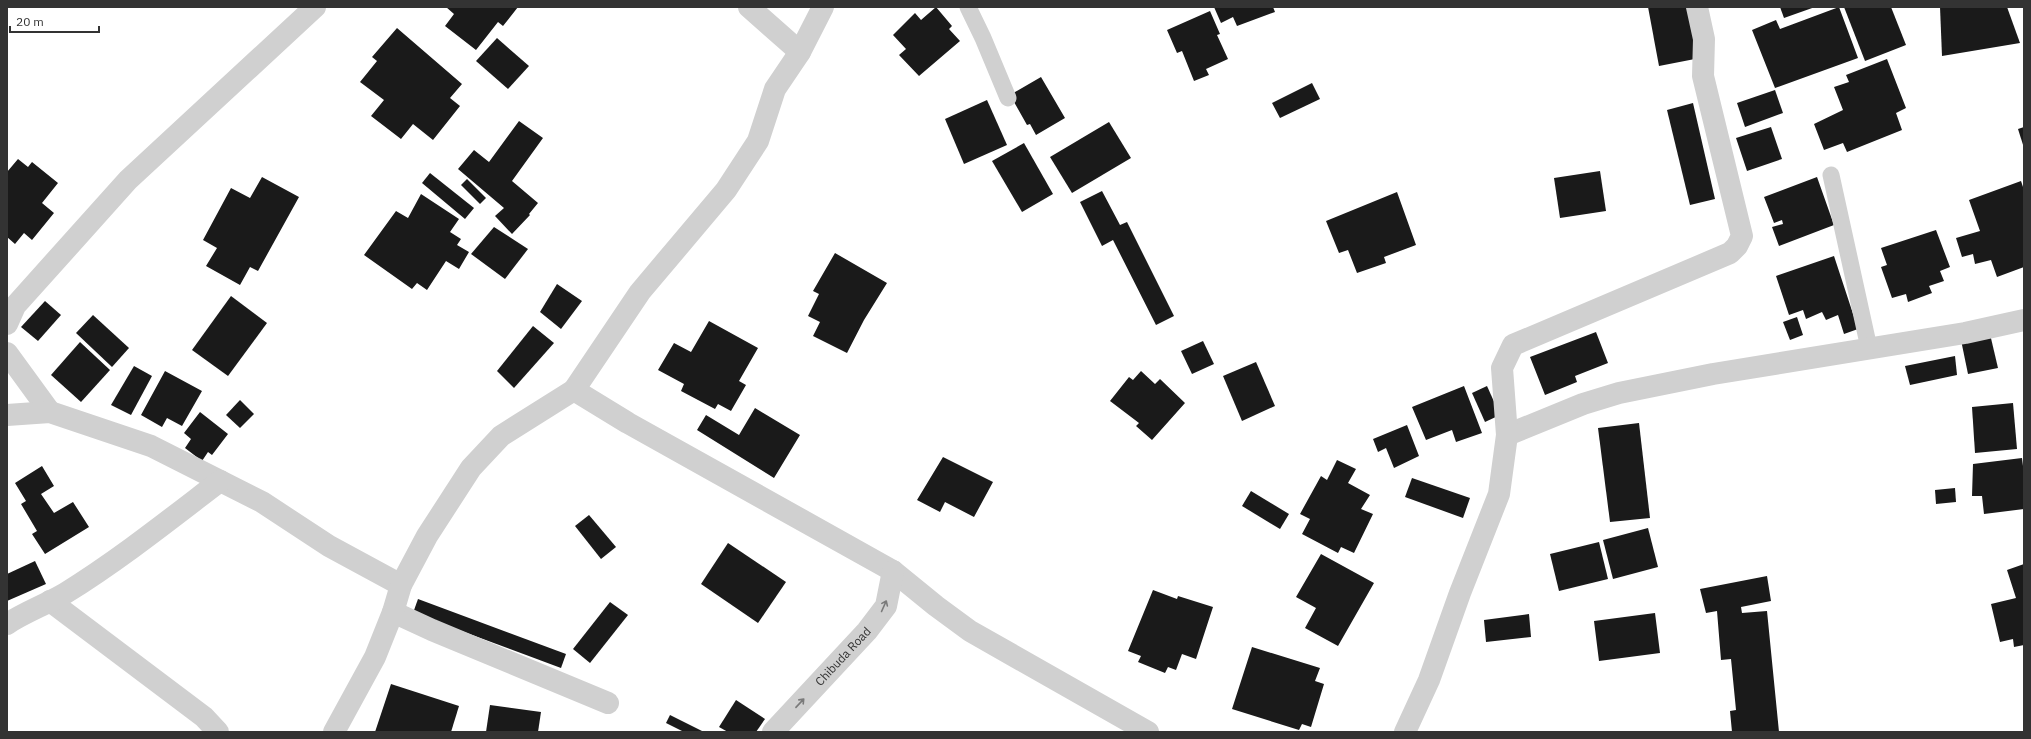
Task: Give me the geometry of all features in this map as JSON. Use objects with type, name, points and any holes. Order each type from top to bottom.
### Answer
[{"type":"street","points":[[7,324],[15,306],[128,180],[315,7]]},
{"type":"street","points":[[749,7],[800,52]]},
{"type":"street","points":[[334,732],[375,657],[393,612],[401,585],[427,536],[471,468],[501,436],[574,390],[640,292],[730,184],[758,141],[775,90],[800,52],[823,7]]},
{"type":"street","points":[[1405,732],[1429,680],[1460,593],[1499,494],[1507,435],[1502,368],[1513,345],[1730,253],[1738,246],[1742,236],[1740,225],[1703,76],[1704,39],[1697,7]]},
{"type":"street","points":[[1507,435],[1576,406],[1619,393],[1713,374],[1965,333],[2024,320]]},
{"type":"street","points":[[7,353],[50,412]]},
{"type":"street","points":[[574,390],[635,427],[893,570],[936,606],[970,631],[1148,732]]},
{"type":"street","points":[[7,414],[50,412],[151,446],[262,502],[329,546],[401,585]]},
{"type":"street","points":[[7,624],[86,580],[142,541],[220,480]]},
{"type":"street","name":"Chibuda Road","points":[[773,732],[867,631],[886,606],[893,570]]},
{"type":"street","points":[[50,601],[204,717],[218,732]]},
{"type":"street","points":[[393,612],[432,630],[608,703]]},
{"type":"lane","points":[[968,7],[983,38],[1008,98]]},
{"type":"lane","points":[[1831,175],[1869,348]]},
{"type":"building","points":[[446,7],[518,7],[503,26],[498,22],[476,50],[445,26],[454,14]]},
{"type":"building","points":[[936,7],[952,26],[949,29],[960,41],[919,76],[899,55],[906,49],[893,35],[915,13],[921,20]]},
{"type":"building","points":[[1214,7],[1273,7],[1275,12],[1237,26],[1233,17],[1221,23]]},
{"type":"building","points":[[1648,7],[1691,7],[1700,58],[1659,66]]},
{"type":"building","points":[[1780,7],[1815,7],[1784,18]]},
{"type":"building","points":[[1839,7],[1858,58],[1775,88],[1752,30],[1776,20],[1780,29]]},
{"type":"building","points":[[1844,7],[1891,7],[1906,45],[1865,61]]},
{"type":"building","points":[[1940,7],[2007,7],[2020,43],[1942,56]]},
{"type":"building","points":[[1210,11],[1220,34],[1217,35],[1228,59],[1206,69],[1209,75],[1194,81],[1182,51],[1177,53],[1167,30]]},
{"type":"building","points":[[397,28],[462,84],[450,98],[460,106],[433,140],[413,124],[401,139],[371,116],[384,100],[360,82],[377,61],[372,57]]},
{"type":"building","points":[[497,38],[529,66],[508,89],[476,61]]},
{"type":"building","points":[[1887,59],[1906,108],[1896,113],[1902,130],[1847,152],[1843,143],[1824,150],[1814,124],[1843,110],[1834,87],[1849,82],[1846,75]]},
{"type":"building","points":[[1041,77],[1065,118],[1036,135],[1030,124],[1027,125],[1010,95]]},
{"type":"building","points":[[1312,83],[1320,99],[1280,118],[1272,103]]},
{"type":"building","points":[[1775,90],[1783,113],[1745,127],[1737,103]]},
{"type":"building","points":[[987,100],[1007,145],[964,164],[945,119]]},
{"type":"building","points":[[1693,103],[1715,199],[1690,205],[1667,110]]},
{"type":"building","points":[[519,121],[543,138],[512,181],[538,203],[529,214],[530,215],[512,234],[495,216],[504,208],[458,169],[474,150],[489,162]]},
{"type":"building","points":[[1109,122],[1131,158],[1072,193],[1050,157]]},
{"type":"building","points":[[1771,127],[1782,159],[1747,171],[1736,138]]},
{"type":"building","points":[[2024,127],[2024,148],[2018,129]]},
{"type":"building","points":[[1024,143],[1053,194],[1022,212],[992,161]]},
{"type":"building","points":[[18,159],[28,167],[32,162],[58,183],[42,203],[54,213],[32,240],[24,233],[15,244],[7,237],[7,172]]},
{"type":"building","points":[[1600,171],[1606,211],[1560,218],[1554,178]]},
{"type":"building","points":[[430,173],[474,208],[465,219],[422,183]]},
{"type":"building","points":[[262,177],[299,197],[258,271],[250,267],[240,285],[206,266],[217,248],[203,240],[231,188],[250,198]]},
{"type":"building","points":[[1817,177],[1834,225],[1779,246],[1772,227],[1783,224],[1782,220],[1774,223],[1764,197]]},
{"type":"building","points":[[467,179],[486,198],[480,204],[461,185]]},
{"type":"building","points":[[2021,181],[2024,190],[2024,267],[1997,277],[1991,260],[1975,264],[1973,254],[1962,257],[1956,238],[1980,231],[1969,200]]},
{"type":"building","points":[[1102,191],[1120,225],[1127,222],[1174,316],[1156,325],[1113,240],[1102,246],[1080,202]]},
{"type":"building","points":[[1397,192],[1416,245],[1384,257],[1386,263],[1357,273],[1348,250],[1339,253],[1326,221]]},
{"type":"building","points":[[421,194],[459,219],[450,232],[461,239],[457,245],[469,252],[459,269],[446,261],[427,290],[417,283],[412,289],[364,255],[396,211],[408,218]]},
{"type":"building","points":[[494,227],[528,249],[505,279],[471,254]]},
{"type":"building","points":[[1936,230],[1950,267],[1940,271],[1944,281],[1929,286],[1932,293],[1908,302],[1906,294],[1892,298],[1881,267],[1887,265],[1881,248]]},
{"type":"building","points":[[835,253],[887,283],[864,320],[847,353],[813,336],[820,322],[808,316],[819,294],[813,291]]},
{"type":"building","points":[[1834,256],[1858,329],[1844,334],[1838,315],[1826,320],[1822,312],[1806,319],[1803,310],[1789,315],[1776,276]]},
{"type":"building","points":[[557,284],[582,301],[561,329],[540,312]]},
{"type":"building","points":[[231,296],[267,323],[228,376],[192,350]]},
{"type":"building","points":[[45,301],[61,315],[38,341],[21,327]]},
{"type":"building","points":[[93,315],[129,348],[112,367],[76,333]]},
{"type":"building","points":[[1797,317],[1803,335],[1790,340],[1783,322]]},
{"type":"building","points":[[709,321],[758,348],[739,381],[746,385],[731,411],[718,404],[715,409],[681,391],[684,384],[658,370],[674,343],[691,352]]},
{"type":"building","points":[[533,326],[554,343],[514,388],[497,371]]},
{"type":"building","points":[[1596,332],[1608,363],[1575,376],[1577,382],[1545,395],[1530,357]]},
{"type":"building","points":[[1990,334],[1998,368],[1968,374],[1961,340]]},
{"type":"building","points":[[1203,341],[1214,364],[1192,374],[1181,351]]},
{"type":"building","points":[[80,342],[110,370],[81,402],[51,375]]},
{"type":"building","points":[[1955,356],[1957,375],[1910,385],[1905,366]]},
{"type":"building","points":[[1256,362],[1275,406],[1242,421],[1223,376]]},
{"type":"building","points":[[134,366],[152,376],[131,415],[111,405]]},
{"type":"building","points":[[165,371],[202,391],[182,426],[167,418],[162,427],[141,415]]},
{"type":"building","points":[[1141,371],[1155,384],[1160,379],[1185,403],[1152,440],[1136,426],[1139,423],[1110,401],[1129,377],[1133,380]]},
{"type":"building","points":[[1464,386],[1482,433],[1456,442],[1452,430],[1426,440],[1412,407]]},
{"type":"building","points":[[1487,386],[1500,415],[1485,422],[1472,393]]},
{"type":"building","points":[[240,400],[254,414],[240,428],[226,415]]},
{"type":"building","points":[[2013,403],[2017,449],[1975,453],[1972,407]]},
{"type":"building","points":[[755,408],[800,435],[774,478],[697,430],[706,415],[739,435]]},
{"type":"building","points":[[200,412],[228,434],[212,455],[208,452],[202,461],[185,448],[191,439],[184,433]]},
{"type":"building","points":[[1639,423],[1650,518],[1610,522],[1598,428]]},
{"type":"building","points":[[1407,425],[1419,456],[1394,468],[1386,448],[1378,452],[1373,439]]},
{"type":"building","points":[[943,457],[993,482],[974,517],[945,502],[940,512],[917,500]]},
{"type":"building","points":[[2022,458],[2024,474],[2024,509],[1984,514],[1982,496],[1972,496],[1973,464]]},
{"type":"building","points":[[1337,460],[1356,469],[1348,483],[1370,495],[1361,509],[1373,514],[1354,553],[1341,547],[1338,553],[1302,534],[1310,519],[1300,514],[1321,476],[1327,480]]},
{"type":"building","points":[[42,466],[54,486],[41,494],[54,513],[73,502],[89,527],[45,554],[32,534],[37,531],[21,504],[26,501],[15,483]]},
{"type":"building","points":[[1412,478],[1470,498],[1463,518],[1405,497]]},
{"type":"building","points":[[1955,488],[1956,502],[1936,504],[1935,490]]},
{"type":"building","points":[[1251,491],[1289,514],[1280,529],[1242,506]]},
{"type":"building","points":[[589,515],[616,547],[601,559],[575,526]]},
{"type":"building","points":[[1648,528],[1658,567],[1613,579],[1603,540]]},
{"type":"building","points":[[1599,542],[1608,579],[1559,591],[1550,554]]},
{"type":"building","points":[[728,543],[786,582],[758,623],[701,584]]},
{"type":"building","points":[[1321,554],[1374,583],[1338,646],[1305,628],[1316,608],[1296,597]]},
{"type":"building","points":[[35,561],[46,584],[7,601],[7,574]]},
{"type":"building","points":[[2024,564],[2024,645],[2014,647],[2013,639],[2000,642],[1991,604],[2016,598],[2007,570]]},
{"type":"building","points":[[1767,576],[1771,601],[1741,607],[1742,613],[1767,611],[1779,732],[1732,732],[1730,711],[1736,710],[1731,659],[1721,660],[1717,611],[1706,613],[1700,589]]},
{"type":"building","points":[[1153,590],[1177,599],[1178,596],[1213,607],[1196,659],[1182,654],[1176,670],[1168,667],[1165,673],[1138,662],[1141,656],[1128,651]]},
{"type":"building","points":[[418,599],[566,654],[561,668],[413,613]]},
{"type":"building","points":[[610,602],[628,615],[590,663],[573,649]]},
{"type":"building","points":[[1655,613],[1660,653],[1599,661],[1594,621]]},
{"type":"building","points":[[1529,614],[1531,637],[1486,642],[1484,620]]},
{"type":"building","points":[[1252,647],[1320,668],[1315,681],[1324,684],[1311,727],[1302,724],[1299,730],[1232,709]]},
{"type":"building","points":[[391,684],[459,706],[451,732],[375,732]]},
{"type":"building","points":[[736,700],[765,719],[756,732],[728,732],[719,727]]},
{"type":"building","points":[[490,705],[541,712],[538,732],[486,732]]},
{"type":"building","points":[[670,715],[704,732],[684,732],[666,723]]}]
